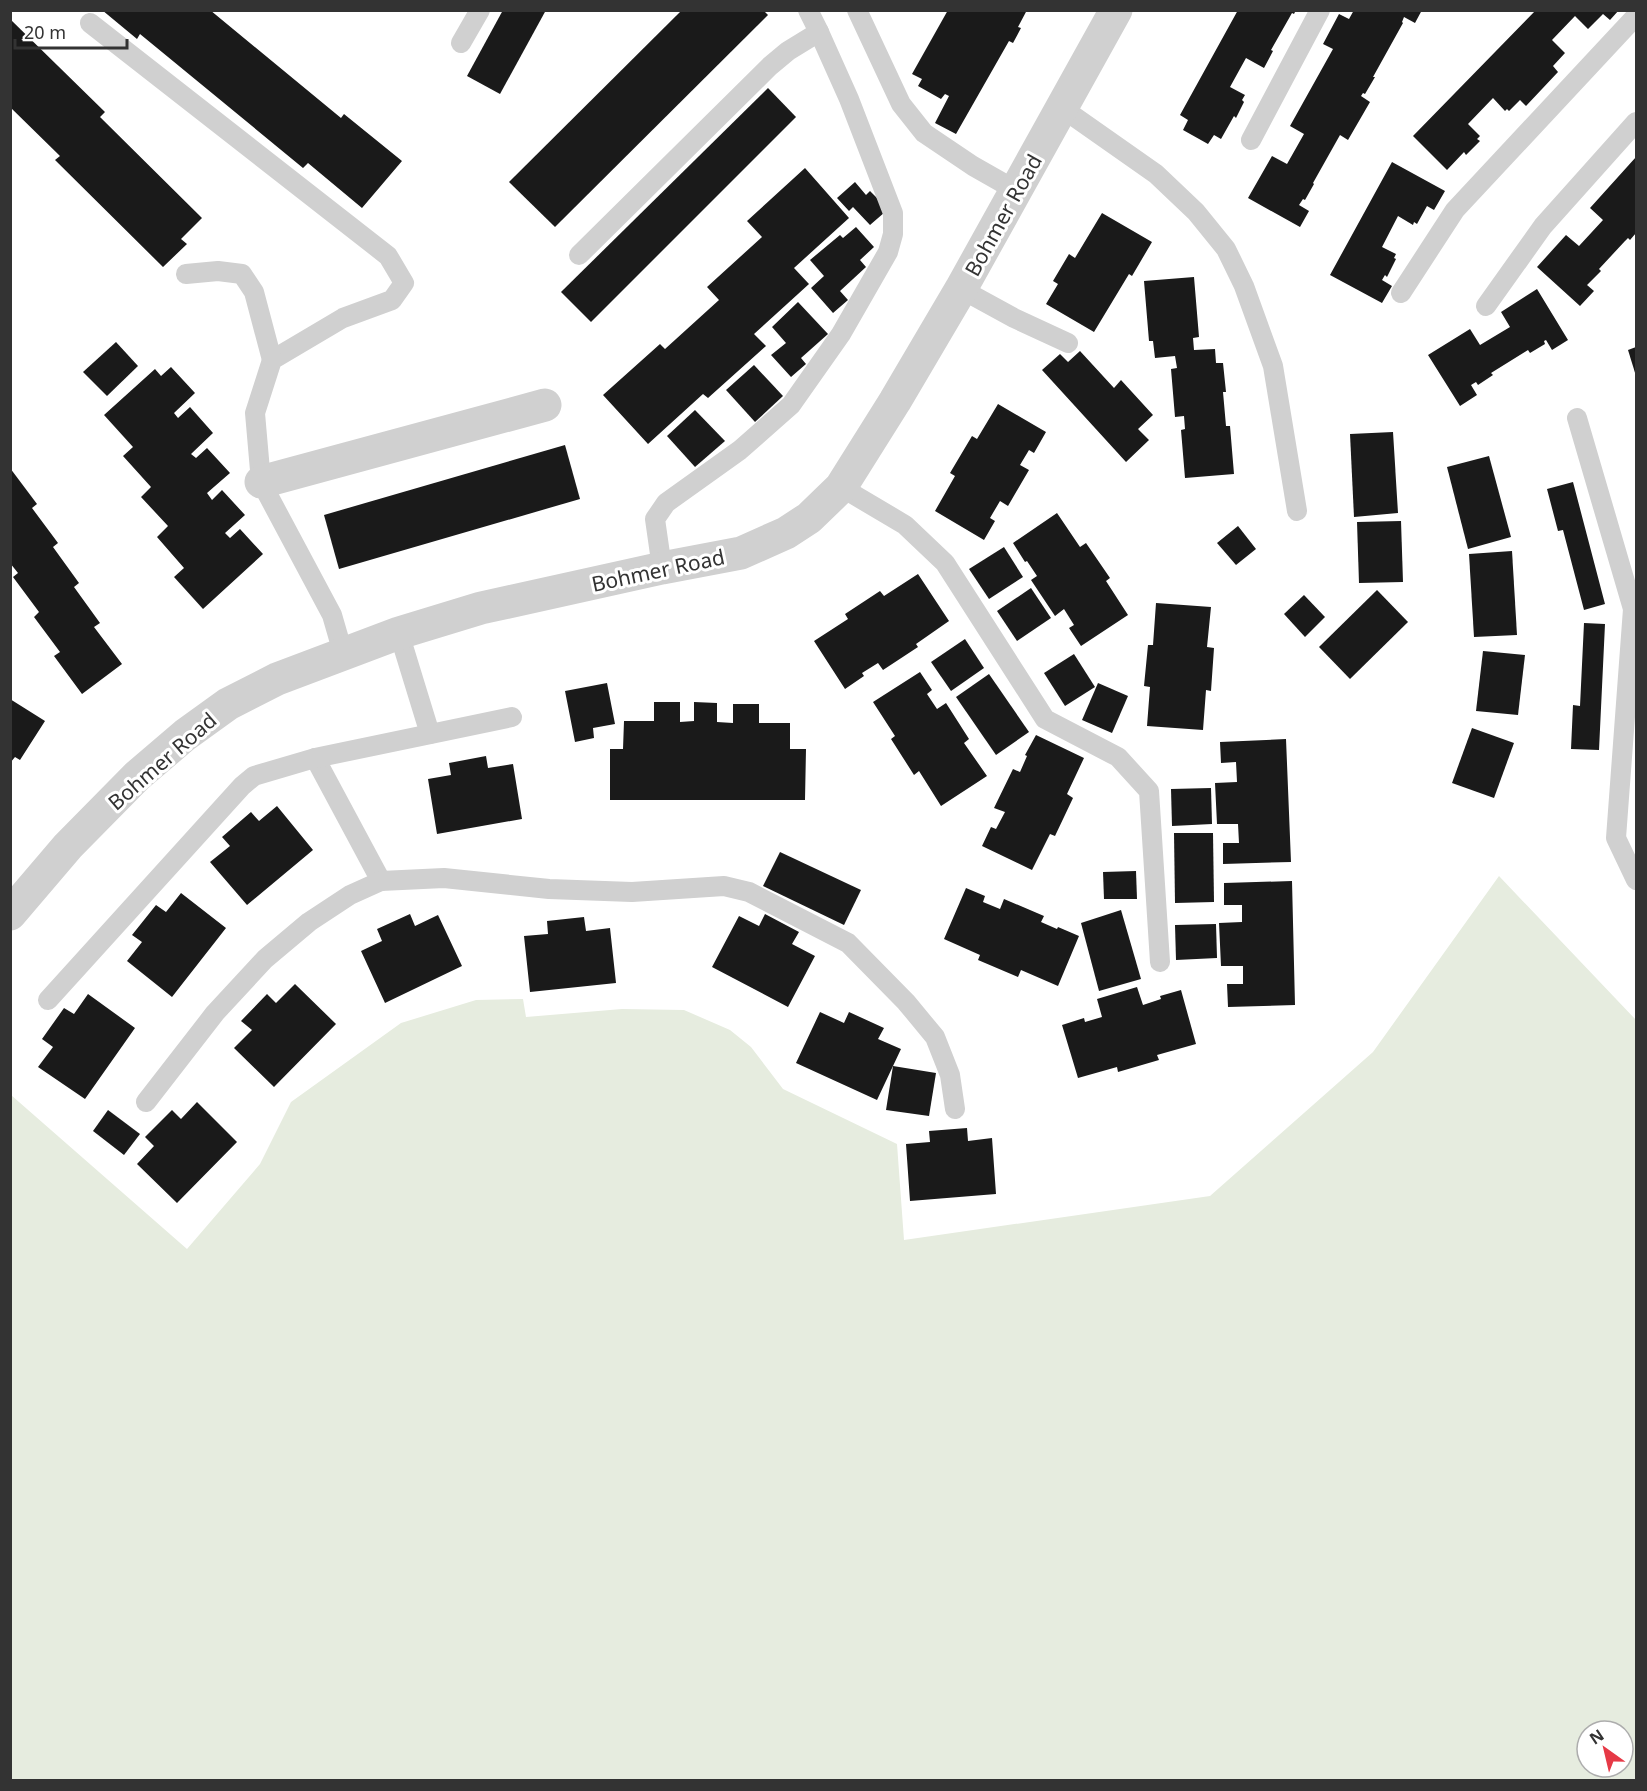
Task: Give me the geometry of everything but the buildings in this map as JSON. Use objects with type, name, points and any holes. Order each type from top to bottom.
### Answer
[{"type":"street","name":"Bohmer Road","points":[[10,914],[69,846],[138,776],[185,735],[228,704],[277,679],[399,633],[481,608],[741,553],[786,533],[809,518],[841,487],[895,401],[1017,191],[1116,10]]},
{"type":"street","points":[[261,483],[545,405]]},
{"type":"lane","points":[[461,43],[480,10]]},
{"type":"lane","points":[[662,568],[655,519],[666,503],[740,450],[790,405],[841,334],[888,252],[893,234],[893,213],[849,99],[808,10]]},
{"type":"lane","points":[[857,10],[901,104],[924,133],[973,166],[1017,191]]},
{"type":"lane","points":[[1251,140],[1320,10]]},
{"type":"lane","points":[[1401,292],[1455,210],[1636,16]]},
{"type":"lane","points":[[90,23],[388,256],[404,283],[392,300],[343,318],[272,360]]},
{"type":"lane","points":[[579,255],[770,66],[788,51],[819,32]]},
{"type":"lane","points":[[1062,108],[1156,174],[1196,212],[1226,249],[1244,286],[1273,366],[1297,511]]},
{"type":"lane","points":[[1486,306],[1543,226],[1636,122]]},
{"type":"lane","points":[[186,274],[218,271],[242,274],[254,292],[272,360],[255,413],[261,483],[332,615],[343,653]]},
{"type":"lane","points":[[961,289],[1014,318],[1068,343]]},
{"type":"lane","points":[[1577,418],[1634,609],[1616,838],[1636,880]]},
{"type":"lane","points":[[841,487],[904,525],[945,563],[1045,719],[1118,757],[1149,791],[1160,962]]},
{"type":"lane","points":[[399,633],[430,734]]},
{"type":"lane","points":[[48,1000],[242,786],[254,776],[315,758],[512,717]]},
{"type":"lane","points":[[315,758],[381,881]]},
{"type":"lane","points":[[146,1102],[215,1013],[265,959],[309,922],[350,895],[381,881],[444,878],[549,889],[632,892],[724,886],[749,892],[848,943],[906,1002],[935,1036],[950,1075],[955,1109]]},
{"type":"shaded area","points":[[1499,876],[1636,1020],[1636,1780],[11,1780],[11,1095],[187,1249],[260,1164],[291,1102],[401,1023],[476,1000],[523,999],[526,1017],[622,1009],[684,1010],[730,1030],[751,1047],[783,1089],[897,1144],[904,1240],[1210,1196],[1373,1052]]}]
